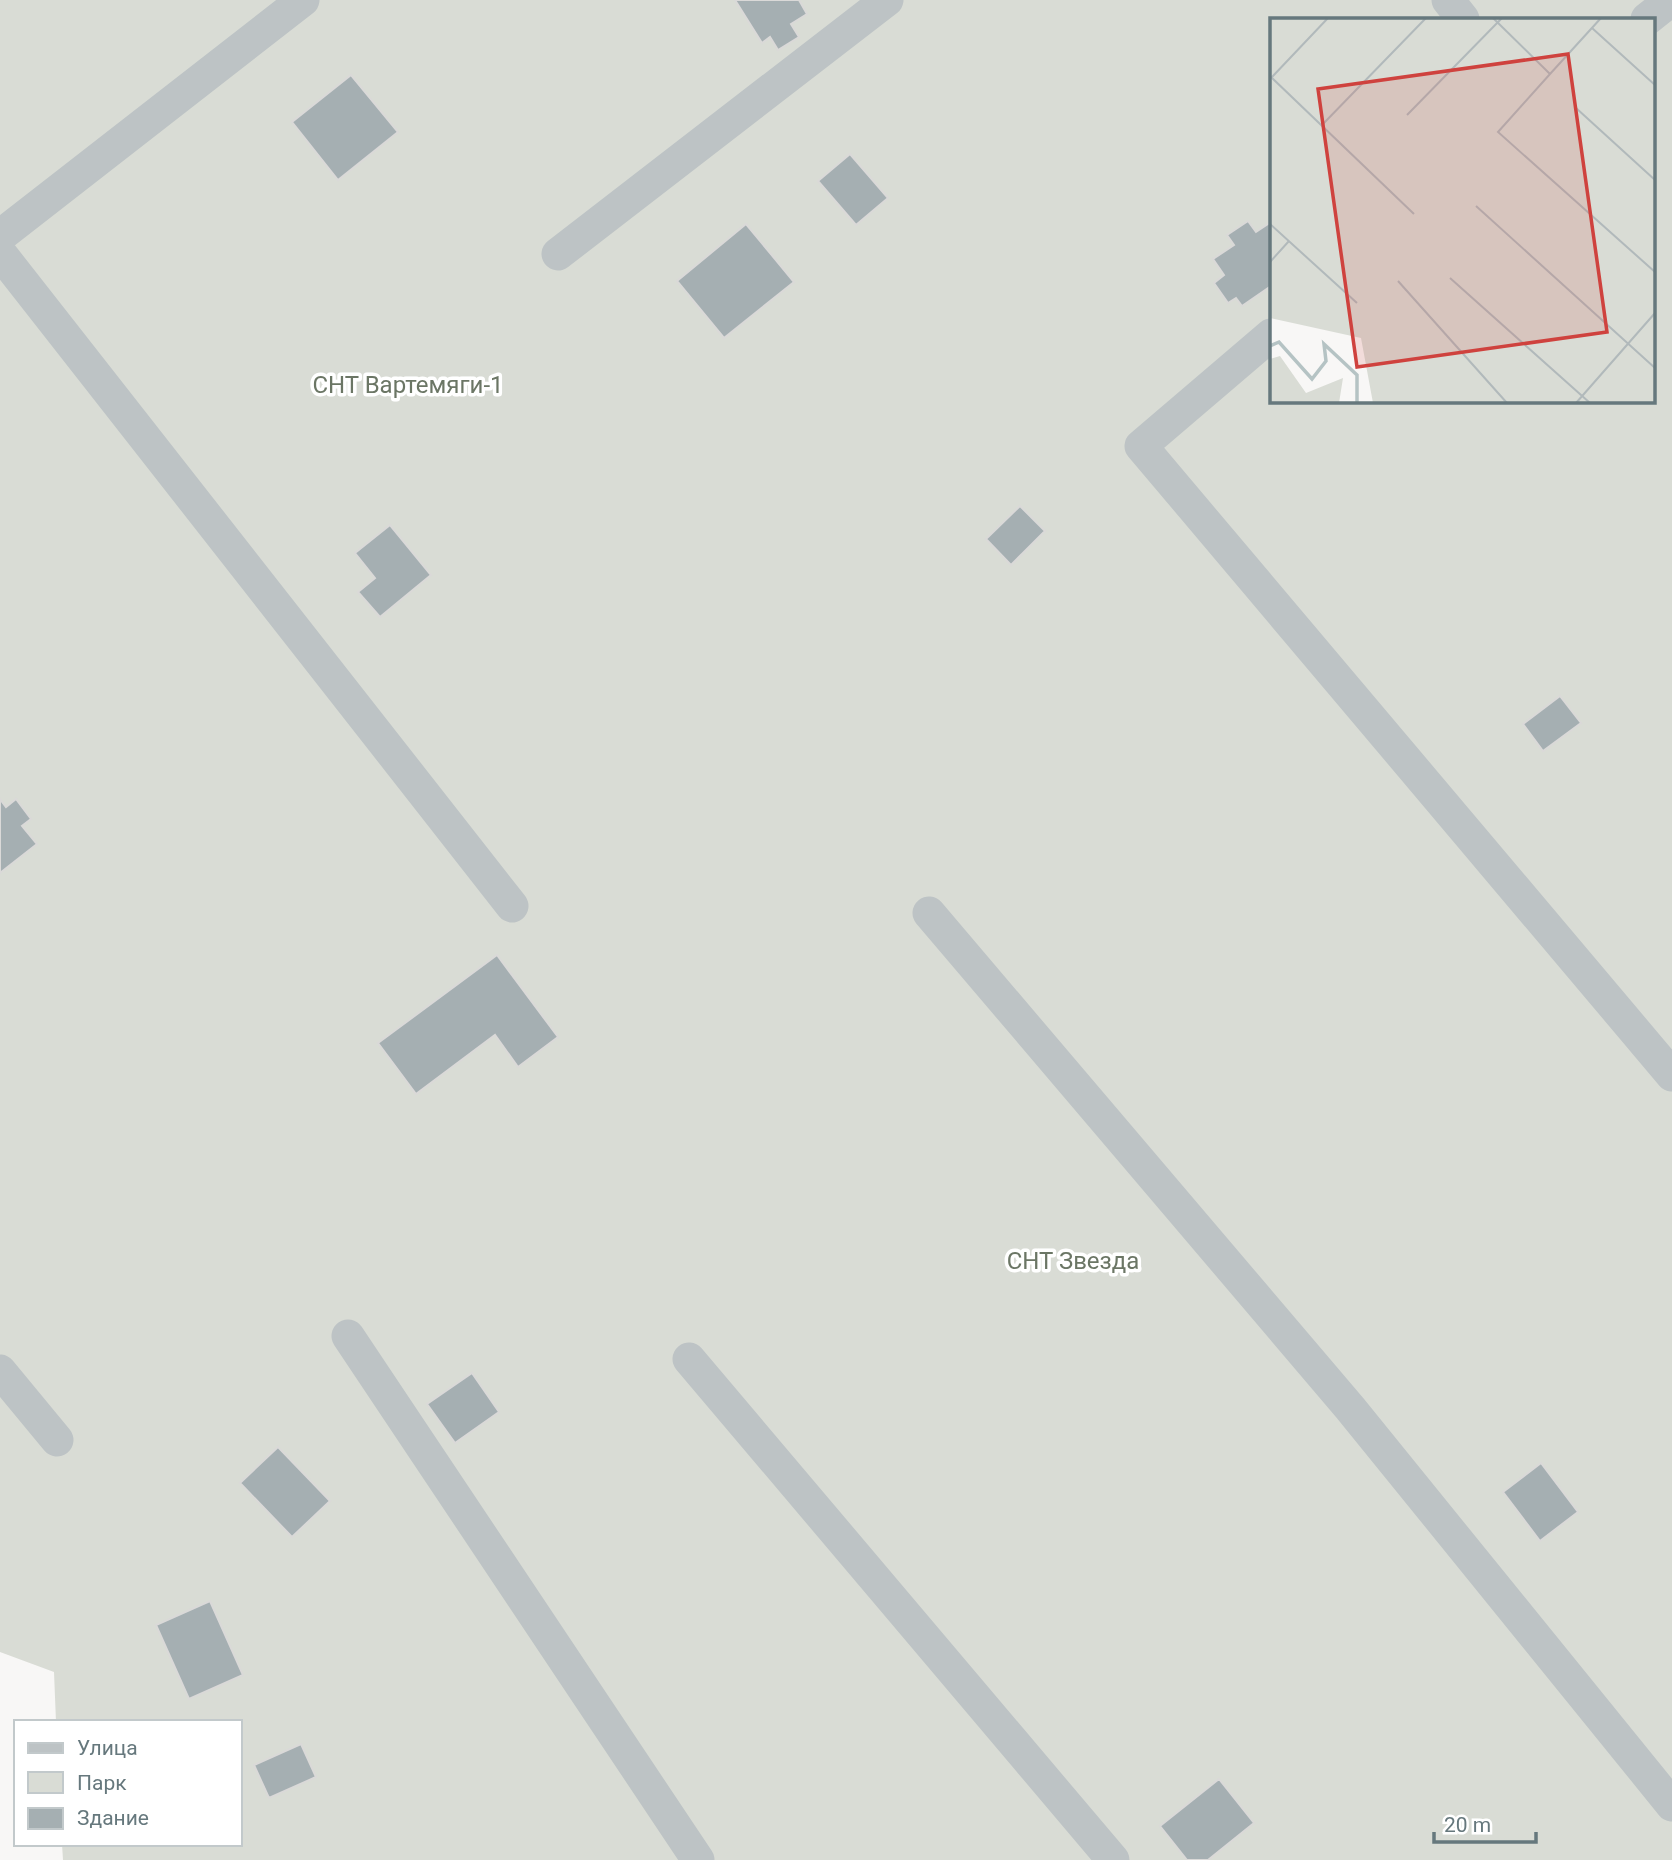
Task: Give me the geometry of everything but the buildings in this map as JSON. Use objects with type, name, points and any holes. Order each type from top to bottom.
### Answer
[{"type":"street","points":[[0,236],[303,0]]},
{"type":"street","points":[[558,254],[887,0]]},
{"type":"street","points":[[1448,0],[1462,18]]},
{"type":"street","points":[[1648,18],[1671,0]]},
{"type":"street","points":[[0,253],[512,906]]},
{"type":"street","points":[[1270,336],[1141,446],[1672,1075]]},
{"type":"street","points":[[929,913],[1350,1408],[1672,1805]]},
{"type":"street","points":[[348,1336],[698,1860]]},
{"type":"street","points":[[689,1359],[1113,1860]]},
{"type":"street","points":[[0,1371],[57,1440]]},
{"type":"green space","points":[[0,0],[1672,0],[1672,1860],[63,1860],[62,1846],[242,1846],[242,1720],[56,1720],[54,1672],[0,1652]]},
{"type":"park label","name":"СНТ Вартемяги-1","points":[[408,385]]},
{"type":"park label","name":"СНТ Звезда","points":[[1073,1261]]}]
